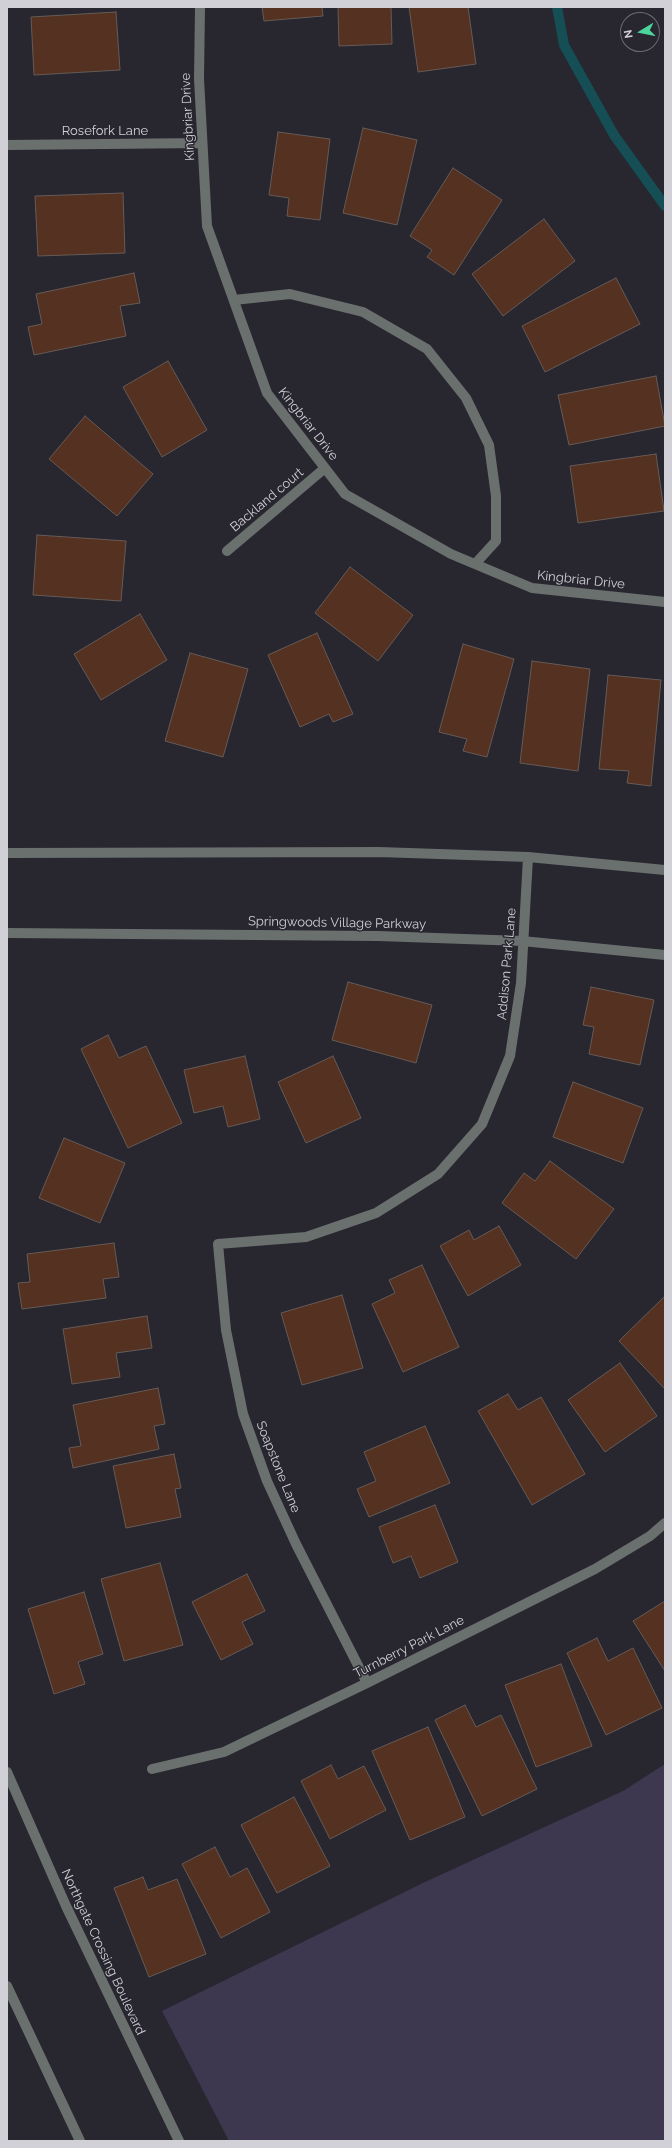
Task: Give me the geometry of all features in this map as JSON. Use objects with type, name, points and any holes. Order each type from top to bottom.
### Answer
[{"type":"street","name":"Kingbriar Drive","points":[[200,7],[199,79],[207,226],[267,392],[345,494],[451,554],[532,588],[665,602]]},
{"type":"street","name":"Rosefork Lane","points":[[7,144],[202,143]]},
{"type":"street","points":[[234,300],[290,294],[363,312],[427,349],[466,398],[489,445],[496,496],[496,541],[475,564]]},
{"type":"street","name":"Backland court","points":[[227,551],[325,468]]},
{"type":"street","points":[[7,853],[379,852],[528,857],[665,870]]},
{"type":"street","name":"Addison Park Lane","points":[[218,1244],[306,1237],[376,1212],[438,1174],[482,1124],[510,1056],[521,983],[522,941],[528,857]]},
{"type":"street","name":"Springwoods Village Parkway","points":[[7,933],[378,936],[522,941],[665,955]]},
{"type":"street","name":"Soapstone Lane","points":[[218,1244],[226,1330],[243,1414],[267,1481],[296,1544],[367,1683]]},
{"type":"street","name":"Turnberry Park Lane","points":[[152,1769],[224,1752],[367,1683],[595,1569],[650,1536],[665,1523]]},
{"type":"street","name":"Northgate Crossing Boulevard","points":[[7,1772],[66,1906],[179,2141]]},
{"type":"street","points":[[7,1986],[80,2141]]},
{"type":"shaded area","points":[[665,1764],[665,2141],[229,2141],[162,2011],[425,1882],[623,1791]]},
{"type":"building","points":[[262,7],[322,7],[323,16],[264,21]]},
{"type":"building","points":[[338,7],[391,7],[392,44],[339,46]]},
{"type":"building","points":[[409,7],[468,7],[476,64],[418,72]]},
{"type":"building","points":[[116,12],[120,70],[34,75],[31,17]]},
{"type":"building","points":[[363,128],[417,140],[397,225],[343,213]]},
{"type":"building","points":[[278,132],[330,139],[320,220],[287,216],[289,198],[269,195]]},
{"type":"building","points":[[453,168],[502,200],[454,275],[427,257],[432,250],[410,236]]},
{"type":"building","points":[[123,193],[125,253],[38,256],[35,196]]},
{"type":"building","points":[[544,219],[575,261],[503,316],[472,274]]},
{"type":"building","points":[[134,273],[140,303],[120,306],[126,336],[34,355],[28,327],[42,324],[36,294]]},
{"type":"building","points":[[616,278],[640,324],[545,372],[522,326]]},
{"type":"building","points":[[168,361],[207,430],[162,457],[123,387]]},
{"type":"building","points":[[656,376],[665,426],[569,445],[558,395]]},
{"type":"building","points":[[85,416],[153,474],[117,516],[49,459]]},
{"type":"building","points":[[656,454],[664,511],[578,523],[570,466]]},
{"type":"building","points":[[37,535],[126,541],[121,601],[33,595]]},
{"type":"building","points":[[350,567],[413,615],[378,661],[315,613]]},
{"type":"building","points":[[140,614],[167,660],[101,700],[74,654]]},
{"type":"building","points":[[317,633],[353,714],[333,722],[329,714],[300,727],[268,655]]},
{"type":"building","points":[[463,644],[514,659],[487,757],[463,751],[467,739],[439,732]]},
{"type":"building","points":[[190,653],[248,669],[223,757],[165,741]]},
{"type":"building","points":[[532,661],[590,669],[578,771],[520,763]]},
{"type":"building","points":[[608,675],[661,680],[651,786],[627,783],[629,771],[599,769]]},
{"type":"building","points":[[348,982],[432,1005],[416,1063],[332,1040]]},
{"type":"building","points":[[591,987],[654,1000],[640,1065],[589,1054],[594,1027],[583,1025]]},
{"type":"building","points":[[108,1035],[119,1058],[146,1046],[182,1123],[128,1148],[81,1049]]},
{"type":"building","points":[[245,1056],[260,1119],[228,1127],[223,1106],[194,1113],[184,1070]]},
{"type":"building","points":[[333,1056],[361,1118],[306,1143],[278,1082]]},
{"type":"building","points":[[573,1082],[643,1108],[623,1163],[553,1137]]},
{"type":"building","points":[[64,1138],[125,1163],[100,1223],[39,1198]]},
{"type":"building","points":[[550,1161],[614,1209],[576,1259],[502,1203],[524,1173],[535,1181]]},
{"type":"building","points":[[499,1226],[521,1265],[468,1296],[440,1246],[469,1230],[474,1240]]},
{"type":"building","points":[[114,1243],[119,1277],[103,1279],[106,1298],[22,1309],[18,1283],[30,1282],[27,1254]]},
{"type":"building","points":[[422,1265],[459,1347],[403,1372],[372,1304],[395,1293],[389,1280]]},
{"type":"building","points":[[342,1295],[363,1368],[302,1385],[281,1313]]},
{"type":"building","points":[[665,1296],[665,1389],[619,1341]]},
{"type":"building","points":[[147,1316],[152,1348],[116,1353],[120,1377],[72,1384],[63,1329]]},
{"type":"building","points":[[620,1363],[657,1416],[605,1452],[568,1400]]},
{"type":"building","points":[[158,1388],[165,1424],[154,1426],[159,1449],[73,1468],[69,1448],[81,1446],[73,1405]]},
{"type":"building","points":[[508,1394],[518,1410],[541,1397],[585,1474],[532,1505],[478,1411]]},
{"type":"building","points":[[425,1426],[450,1483],[369,1517],[357,1489],[376,1481],[364,1452]]},
{"type":"building","points":[[174,1454],[181,1488],[175,1489],[181,1517],[126,1528],[113,1466]]},
{"type":"building","points":[[435,1505],[458,1562],[420,1578],[411,1556],[393,1563],[379,1527]]},
{"type":"building","points":[[160,1563],[183,1645],[124,1661],[101,1579]]},
{"type":"building","points":[[247,1574],[265,1611],[242,1622],[253,1644],[221,1660],[192,1602]]},
{"type":"building","points":[[84,1592],[103,1654],[78,1662],[85,1684],[54,1694],[28,1609]]},
{"type":"building","points":[[665,1601],[665,1671],[633,1621]]},
{"type":"building","points":[[597,1638],[608,1661],[633,1648],[662,1708],[606,1735],[567,1653]]},
{"type":"building","points":[[561,1664],[592,1746],[536,1767],[505,1685]]},
{"type":"building","points":[[465,1705],[476,1727],[501,1715],[537,1789],[482,1816],[435,1720]]},
{"type":"building","points":[[428,1727],[465,1817],[410,1840],[372,1751]]},
{"type":"building","points":[[331,1765],[338,1779],[364,1766],[386,1810],[330,1839],[301,1781]]},
{"type":"building","points":[[294,1797],[330,1866],[277,1893],[241,1825]]},
{"type":"building","points":[[215,1847],[230,1877],[247,1868],[270,1912],[221,1938],[182,1864]]},
{"type":"building","points":[[143,1877],[148,1890],[177,1879],[206,1954],[149,1977],[114,1888]]},
{"type":"waterway","points":[[557,7],[564,45],[614,135],[665,206]]}]
